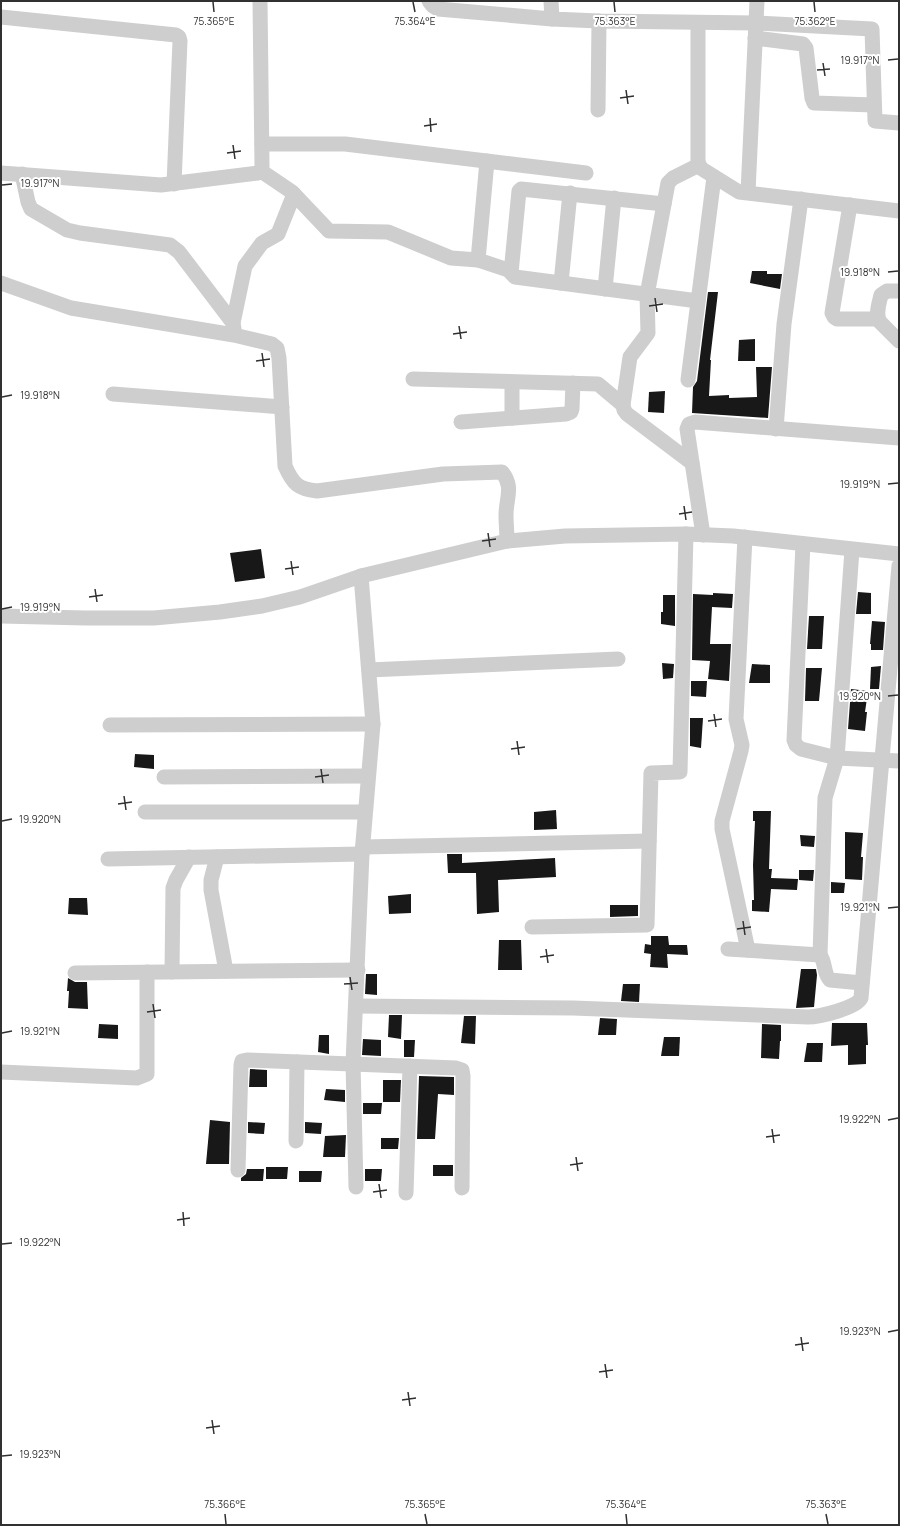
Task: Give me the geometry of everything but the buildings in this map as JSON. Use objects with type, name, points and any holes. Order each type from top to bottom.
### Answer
[{"type":"street","points":[[260,1],[261,171]]},
{"type":"street","points":[[429,1],[438,9],[552,19],[756,23],[872,29],[875,121],[899,123]]},
{"type":"street","points":[[551,1],[552,19]]},
{"type":"street","points":[[748,192],[757,1]]},
{"type":"street","points":[[1,17],[176,35],[179,37],[174,184]]},
{"type":"street","points":[[598,21],[598,110]]},
{"type":"street","points":[[698,22],[699,165]]},
{"type":"street","points":[[755,38],[803,44],[806,48],[812,98],[814,103],[874,105]]},
{"type":"street","points":[[262,144],[345,144],[586,173]]},
{"type":"street","points":[[478,260],[487,161]]},
{"type":"street","points":[[699,165],[714,177],[734,189],[899,211]]},
{"type":"street","points":[[692,463],[627,414],[623,405],[630,357],[648,333],[647,295],[668,183],[669,181],[699,165]]},
{"type":"street","points":[[1,173],[161,185],[258,173],[261,171]]},
{"type":"street","points":[[261,171],[294,194],[329,231],[388,232],[451,258],[478,260],[511,271]]},
{"type":"street","points":[[22,174],[31,209],[67,230],[170,245],[175,248],[234,329]]},
{"type":"street","points":[[688,380],[714,177]]},
{"type":"street","points":[[664,204],[521,189],[519,191],[511,271],[512,276],[698,301]]},
{"type":"street","points":[[561,283],[570,193]]},
{"type":"street","points":[[234,329],[245,266],[262,243],[278,234],[294,194]]},
{"type":"street","points":[[604,289],[614,198]]},
{"type":"street","points":[[776,429],[784,324],[801,199]]},
{"type":"street","points":[[850,205],[832,313],[837,319],[877,318]]},
{"type":"street","points":[[1,283],[71,308],[234,329],[272,344],[277,348],[279,358],[285,466],[291,480],[299,487],[318,491],[443,474],[502,472],[508,479],[509,488],[506,514],[507,541]]},
{"type":"street","points":[[899,291],[887,291],[881,295],[877,318],[899,341]]},
{"type":"street","points":[[413,379],[598,384],[623,405]]},
{"type":"street","points":[[512,382],[512,418]]},
{"type":"street","points":[[461,422],[566,414],[571,412],[572,409],[573,383]]},
{"type":"street","points":[[113,394],[282,407]]},
{"type":"street","points":[[703,534],[687,429],[689,424],[695,422],[899,438]]},
{"type":"street","points":[[532,928],[647,925],[651,773],[680,772],[686,534]]},
{"type":"street","points":[[1,616],[154,618],[220,612],[262,606],[300,597],[362,576],[507,541],[589,535],[703,534],[745,537],[899,554]]},
{"type":"street","points":[[745,537],[736,719],[742,745],[722,821],[722,829],[748,950]]},
{"type":"street","points":[[803,544],[794,740],[796,745],[801,749],[837,758],[899,761]]},
{"type":"street","points":[[852,550],[837,758],[825,798],[820,955],[825,973],[830,980],[862,983]]},
{"type":"street","points":[[356,1006],[573,1008],[820,1017],[857,1004],[861,998],[899,566]]},
{"type":"street","points":[[356,1187],[353,1063],[362,850],[373,724],[362,576]]},
{"type":"street","points":[[369,670],[618,659]]},
{"type":"street","points":[[110,725],[373,724]]},
{"type":"street","points":[[164,777],[368,776]]},
{"type":"street","points":[[145,812],[365,812]]},
{"type":"street","points":[[108,859],[217,857],[362,850],[649,841]]},
{"type":"street","points":[[172,972],[174,888],[176,880],[189,857]]},
{"type":"street","points":[[217,857],[211,880],[211,890],[226,971]]},
{"type":"street","points":[[728,949],[820,955]]},
{"type":"street","points":[[75,973],[358,970]]},
{"type":"street","points":[[1,1072],[137,1078],[147,1074],[147,972]]},
{"type":"street","points":[[238,1170],[242,1061],[353,1063],[456,1068],[462,1070],[463,1076],[462,1188]]},
{"type":"street","points":[[296,1141],[298,1062]]},
{"type":"street","points":[[406,1193],[410,1066]]}]
